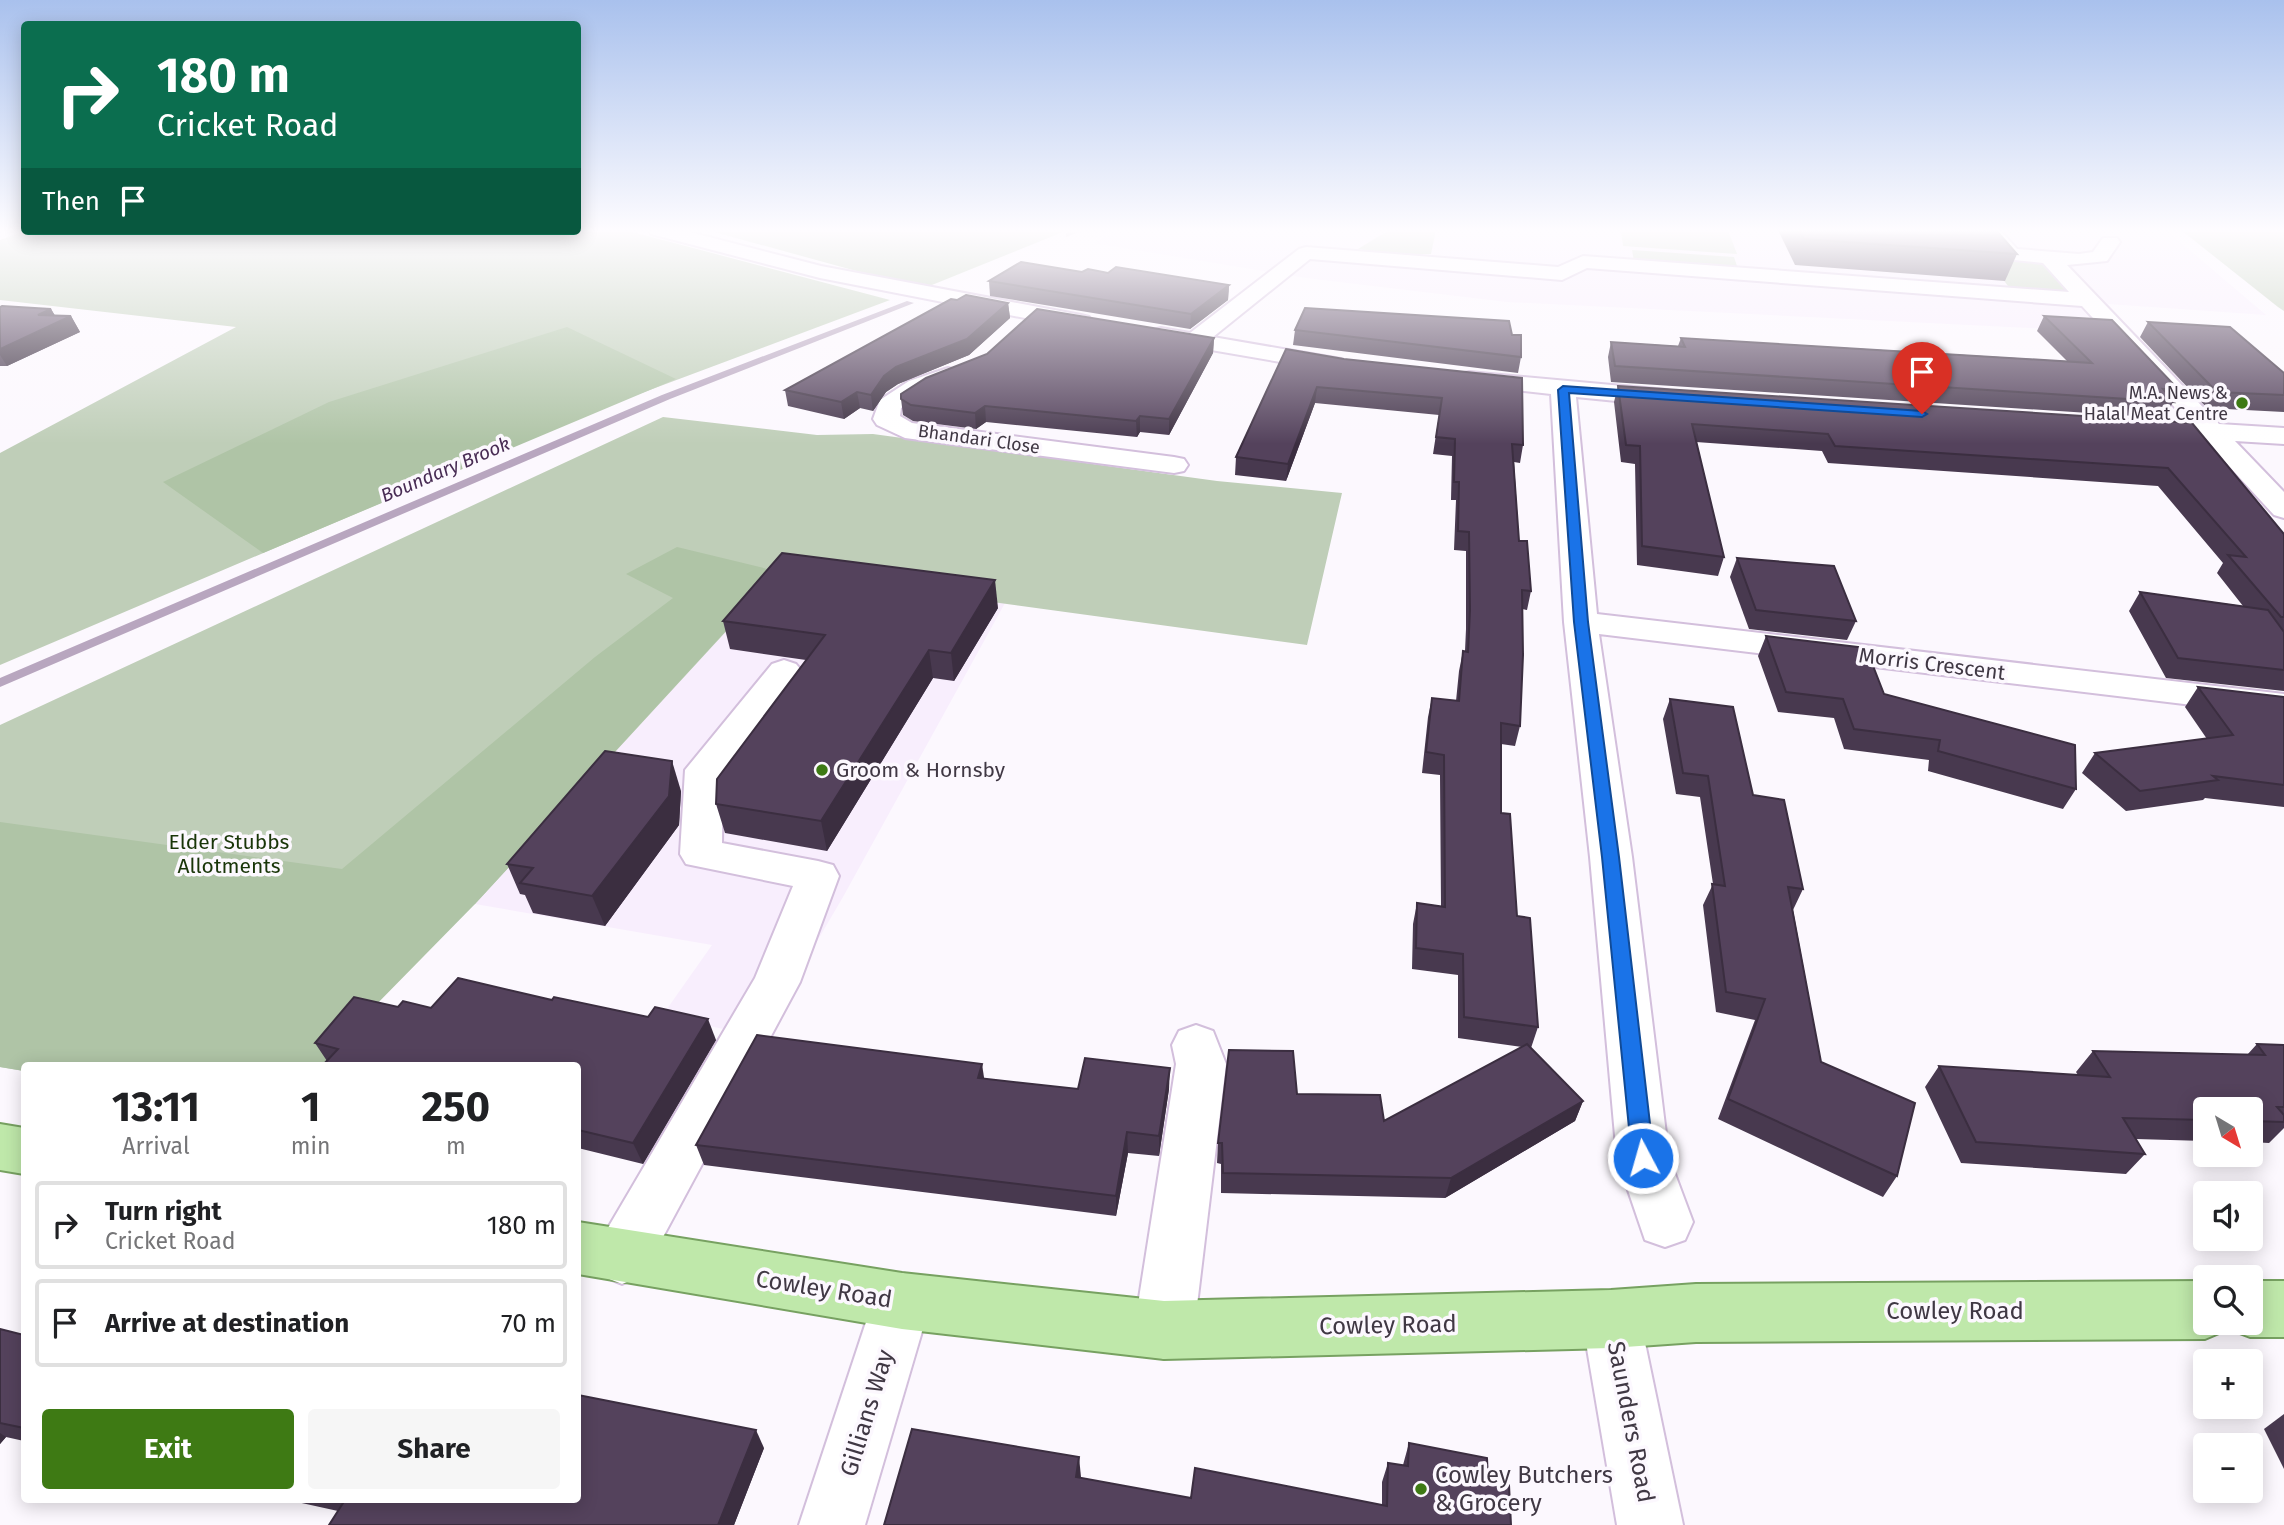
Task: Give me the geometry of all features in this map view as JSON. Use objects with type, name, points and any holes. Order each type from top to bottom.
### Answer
[{"type":"main road","points":[[0,1147],[21,1150]]},
{"type":"main road","name":"Cowley Road","points":[[600,1253],[902,1301],[1164,1331],[1611,1319],[1696,1313],[2193,1310]]},
{"type":"main road","points":[[2263,1309],[2284,1309]]},
{"type":"street","points":[[948,301],[1022,322],[1099,325]]},
{"type":"street","points":[[1194,341],[1245,301]]},
{"type":"street","points":[[2089,301],[2284,509]]},
{"type":"street","points":[[1139,332],[1357,367]]},
{"type":"street","name":"Bhandari Close","points":[[971,366],[918,386],[889,405],[887,419],[905,429],[1174,465]]},
{"type":"street","points":[[1453,377],[1563,390],[1695,399]]},
{"type":"street","points":[[1563,390],[1581,622],[1611,857],[1643,1158],[1665,1222]]},
{"type":"street","points":[[2123,427],[2284,436]]},
{"type":"street","name":"Morris Crescent","points":[[1581,622],[2284,705]]},
{"type":"street","points":[[600,1253],[777,982],[818,876],[701,855],[704,770],[784,671]]},
{"type":"street","points":[[1164,1331],[1201,1064],[1196,1045]]},
{"type":"street","name":"Gillians Way","points":[[832,1525],[902,1301]]},
{"type":"street","name":"Saunders Road","points":[[1611,1319],[1650,1525]]},
{"type":"shaded area","points":[[1500,301],[2250,301],[2266,315],[2108,304],[2129,328],[2087,325],[2090,331]]},
{"type":"shaded area","points":[[780,572],[1005,603],[843,897],[761,1037],[662,1016],[712,945],[475,904]]},
{"type":"green space","points":[[10,301],[887,301],[623,400],[0,665],[0,453],[236,327]]},
{"type":"green space","points":[[2271,301],[2284,301],[2284,311]]},
{"type":"green space","points":[[567,327],[676,379],[263,553],[163,482],[329,402]]},
{"type":"green space","name":"Elder Stubbs Allotments","points":[[663,417],[817,435],[873,434],[1217,481],[1342,493],[1307,645],[780,573],[475,904],[35,1062],[21,1062],[21,1070],[0,1067],[0,725]]},
{"type":"green space","points":[[677,547],[780,572],[475,904],[370,1011],[338,1062],[21,1062],[21,1070],[0,1067],[0,822],[342,869],[595,657],[673,598],[626,574]]},
{"type":"building","points":[[947,301],[1008,303],[967,339],[896,367],[884,376],[871,395],[857,392],[841,402],[785,390]]},
{"type":"building","points":[[1112,301],[1208,301],[1191,314]]},
{"type":"building","points":[[2,306],[51,309],[38,315],[71,316],[0,349]]},
{"type":"building","points":[[1305,308],[1509,321],[1512,335],[1521,335],[1521,357],[1295,330]]},
{"type":"building","points":[[1037,309],[1214,338],[1169,419],[1140,416],[1136,421],[985,406],[975,413],[911,405],[901,399],[901,394],[926,378],[987,354]]},
{"type":"building","points":[[2044,316],[2112,320],[2179,390],[2163,389],[2174,402],[1615,366],[1611,342],[1685,347],[1681,338],[2092,363]]},
{"type":"building","points":[[2148,322],[2230,327],[2284,373],[2284,395],[2217,392]]},
{"type":"building","points":[[1286,349],[1344,359],[1522,378],[1523,445],[1512,444],[1519,541],[1527,541],[1531,591],[1522,590],[1520,726],[1501,723],[1501,813],[1510,814],[1517,916],[1530,918],[1538,1027],[1464,1017],[1463,954],[1416,948],[1417,903],[1445,907],[1444,755],[1426,752],[1432,698],[1459,701],[1463,651],[1468,652],[1470,610],[1469,532],[1458,531],[1459,482],[1454,482],[1455,439],[1436,437],[1442,398],[1317,387],[1288,464],[1236,457]]},
{"type":"building","points":[[1618,386],[2192,423],[2284,534],[2284,617],[2281,617],[2228,555],[2246,557],[2168,468],[1835,446],[1828,434],[1692,424],[1724,557],[1642,546],[1640,446],[1626,445]]},
{"type":"building","points":[[782,553],[995,580],[951,653],[929,650],[821,821],[716,804],[717,779],[825,635],[723,621]]},
{"type":"building","points":[[1737,558],[1834,566],[1856,621],[1756,610]]},
{"type":"building","points":[[2140,592],[2268,610],[2284,632],[2284,670],[2178,658]]},
{"type":"building","points":[[1766,636],[1866,648],[1884,694],[2075,745],[2076,789],[1938,751],[1940,740],[1854,729],[1843,699],[1786,692]]},
{"type":"building","points":[[2198,687],[2284,697],[2284,785],[2213,776],[2218,780],[2140,791],[2095,753],[2233,735]]},
{"type":"building","points":[[1670,699],[1733,707],[1753,795],[1784,800],[1803,889],[1788,887],[1821,1062],[1915,1103],[1897,1176],[1728,1099],[1765,999],[1726,992],[1712,884],[1725,886],[1708,776],[1683,773]]},
{"type":"building","points":[[605,751],[672,761],[669,796],[592,896],[520,883],[533,868],[507,864]]},
{"type":"building","points":[[458,978],[552,1000],[554,997],[648,1017],[655,1007],[708,1019],[633,1143],[581,1131],[581,1062],[326,1062],[338,1049],[315,1043],[354,997],[398,1007],[403,1001],[431,1008]]},
{"type":"building","points":[[757,1035],[982,1064],[978,1078],[1078,1089],[1085,1058],[1170,1068],[1159,1136],[1127,1132],[1116,1196],[696,1145]]},
{"type":"building","points":[[1527,1044],[1583,1101],[1451,1178],[1223,1173],[1222,1143],[1218,1143],[1229,1050],[1293,1051],[1297,1094],[1380,1095],[1384,1121]]},
{"type":"building","points":[[2257,1044],[2284,1045],[2284,1107],[2277,1107],[2284,1115],[2284,1122],[2263,1121],[2263,1097],[2193,1097],[2193,1120],[2123,1118],[2145,1154],[1976,1142],[1939,1066],[2110,1077],[2093,1051],[2265,1055]]},
{"type":"building","points":[[0,1329],[21,1334],[21,1427],[0,1423]]},
{"type":"building","points":[[581,1396],[756,1430],[718,1525],[329,1525],[343,1503],[581,1503]]},
{"type":"building","points":[[912,1429],[1079,1457],[1076,1477],[1191,1498],[1195,1468],[1387,1506],[1388,1463],[1408,1466],[1409,1443],[1487,1458],[1488,1480],[1509,1485],[1511,1525],[884,1525]]},
{"type":"waterway","name":"Boundary Brook","points":[[0,683],[666,397],[910,303]]},
{"type":"place","name":"M.A. News & Halal Meat Centre","points":[[2242,403]]},
{"type":"place","name":"Groom & Hornsby","points":[[822,770]]},
{"type":"place","name":"Cowley Butchers & Grocery","points":[[1421,1489]]},
{"type":"route","points":[[1643,1158],[1611,857],[1581,622],[1563,390],[1922,414]]}]
